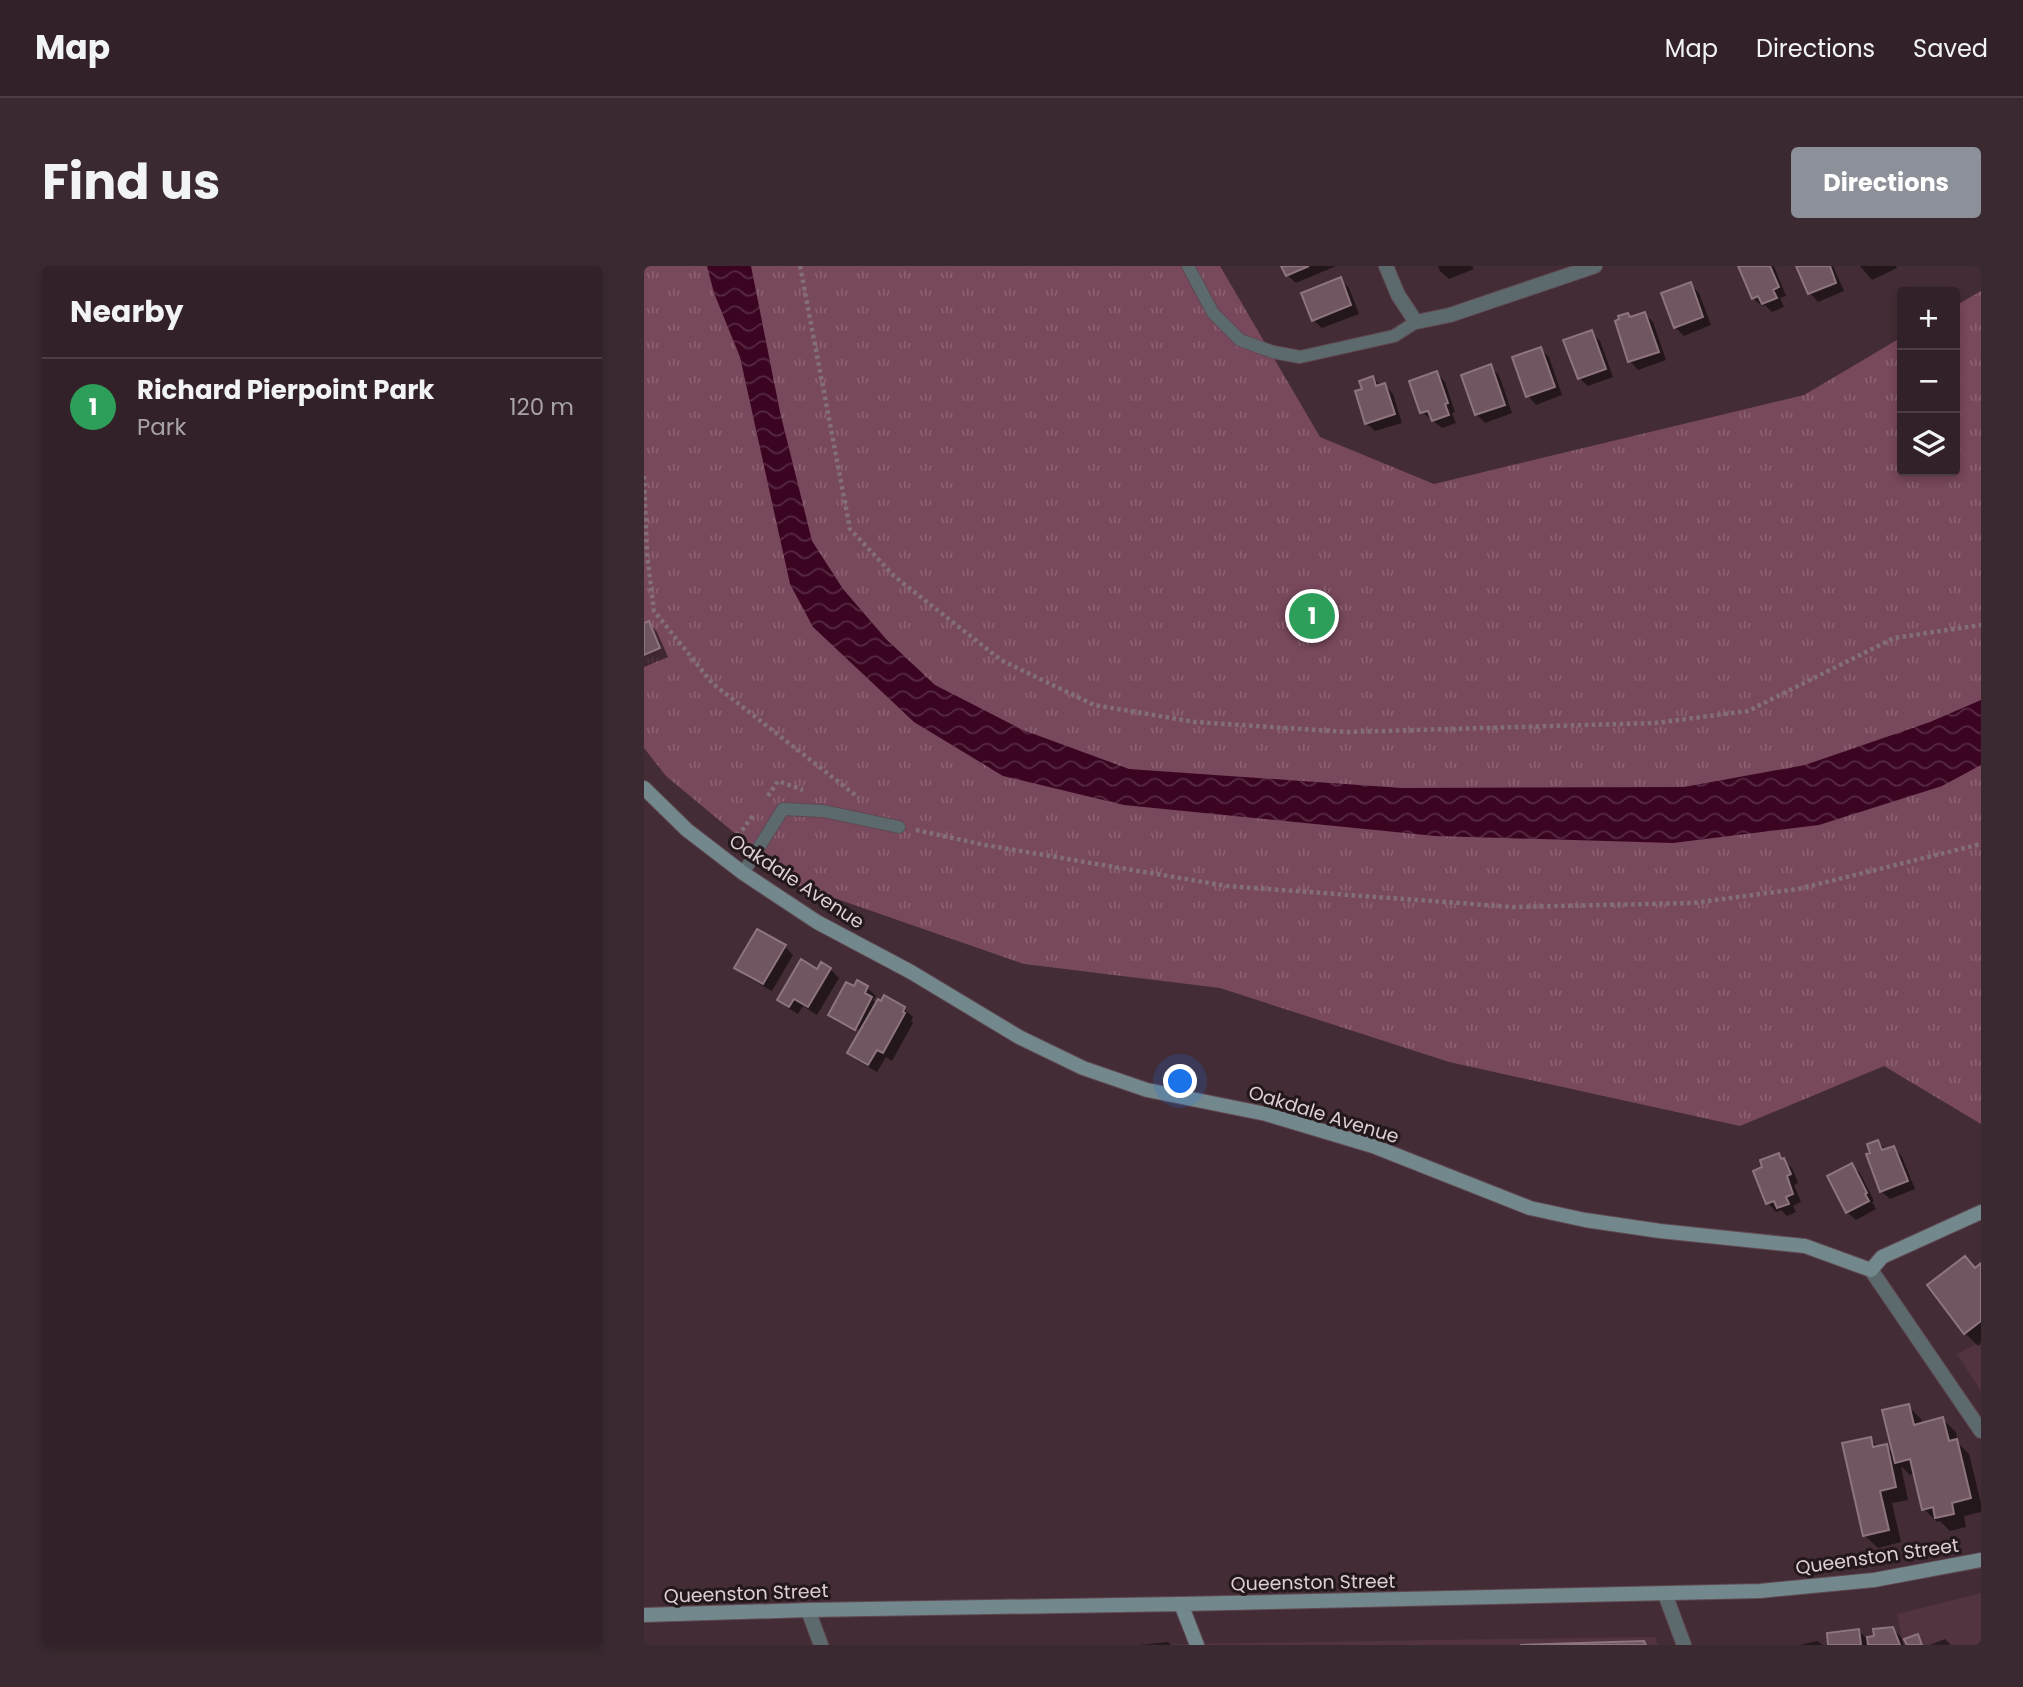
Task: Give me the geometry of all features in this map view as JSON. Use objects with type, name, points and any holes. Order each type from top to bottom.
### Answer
[{"type":"street","points":[[1386,266],[1398,295],[1416,322],[1450,315],[1595,266]]},
{"type":"street","name":"Oakdale Avenue","points":[[644,788],[687,830],[743,873],[817,922],[911,972],[1018,1037],[1083,1068],[1147,1090],[1266,1114],[1373,1146],[1530,1208],[1585,1220],[1660,1231],[1805,1246],[1871,1270]]},
{"type":"street","points":[[1981,1212],[1882,1257],[1871,1270],[1981,1431]]},
{"type":"street","name":"Queenston Street","points":[[644,1615],[808,1609],[1760,1591],[1859,1581],[1981,1560]]},
{"type":"street","points":[[1665,1594],[1684,1645]]},
{"type":"street","points":[[1181,1604],[1197,1645]]},
{"type":"street","points":[[808,1609],[821,1645]]},
{"type":"lane","points":[[1188,266],[1213,313],[1240,340],[1273,352],[1300,356],[1313,354],[1394,336],[1416,322]]},
{"type":"lane","points":[[743,873],[783,808],[823,811],[899,827]]},
{"type":"path","points":[[800,266],[850,529],[894,576],[1001,660],[1094,705],[1195,722],[1348,732],[1655,723],[1748,711],[1894,638],[1981,625]]},
{"type":"path","points":[[644,475],[647,554],[654,611],[712,683],[862,800]]},
{"type":"path","points":[[899,827],[985,845],[1227,886],[1513,907],[1693,903],[1798,889],[1981,844]]},
{"type":"shaded area","points":[[1981,1341],[1981,1391],[1957,1354]]},
{"type":"shaded area","points":[[1981,1593],[1981,1645],[1903,1645],[1897,1614]]},
{"type":"shaded area","points":[[1655,1637],[1658,1645],[1123,1645],[1499,1639]]},
{"type":"green space","points":[[644,266],[1220,266],[1320,437],[1434,484],[1804,395],[1897,340],[1897,476],[1960,476],[1960,303],[1981,291],[1981,1124],[1884,1066],[1740,1126],[1449,1062],[1220,988],[1024,964],[797,885],[666,776],[644,748]]},
{"type":"water","points":[[707,266],[751,266],[780,412],[812,541],[843,589],[886,639],[935,685],[1023,730],[1129,769],[1402,788],[1684,787],[1805,765],[1930,722],[1981,700],[1981,765],[1942,786],[1819,825],[1673,843],[1435,836],[1124,805],[1003,776],[914,722],[813,627],[790,584],[740,357],[714,293]]},
{"type":"building","points":[[1281,266],[1309,266],[1286,276]]},
{"type":"building","points":[[1738,266],[1770,266],[1779,287],[1773,290],[1777,298],[1762,304],[1758,296],[1752,299]]},
{"type":"building","points":[[1796,266],[1830,266],[1836,283],[1808,294]]},
{"type":"building","points":[[1341,277],[1351,305],[1312,321],[1301,293]]},
{"type":"building","points":[[1691,282],[1703,317],[1674,328],[1661,293]]},
{"type":"building","points":[[1645,312],[1659,352],[1628,362],[1615,321],[1619,319],[1618,316],[1628,313],[1630,317]]},
{"type":"building","points":[[1592,330],[1606,369],[1578,379],[1563,340]]},
{"type":"building","points":[[1541,347],[1555,387],[1526,397],[1512,357]]},
{"type":"building","points":[[1491,364],[1505,405],[1475,415],[1461,375]]},
{"type":"building","points":[[1437,371],[1448,403],[1445,404],[1449,415],[1432,421],[1428,411],[1420,413],[1409,381]]},
{"type":"building","points":[[1373,376],[1376,386],[1385,383],[1395,414],[1365,424],[1355,391],[1362,389],[1359,381]]},
{"type":"building","points":[[649,621],[660,648],[644,655],[644,623]]},
{"type":"building","points":[[757,929],[786,945],[763,984],[734,968]]},
{"type":"building","points":[[801,959],[817,969],[821,962],[831,968],[808,1007],[794,999],[789,1007],[777,1000]]},
{"type":"building","points":[[857,980],[868,986],[865,993],[872,997],[855,1030],[828,1015],[846,982],[854,986]]},
{"type":"building","points":[[884,995],[905,1007],[905,1013],[883,1053],[877,1050],[868,1065],[847,1053],[878,999],[881,1001]]},
{"type":"building","points":[[1878,1140],[1882,1150],[1894,1146],[1908,1181],[1880,1192],[1866,1154],[1870,1153],[1867,1144]]},
{"type":"building","points":[[1779,1153],[1791,1174],[1787,1176],[1793,1194],[1786,1197],[1789,1204],[1777,1208],[1774,1201],[1766,1204],[1753,1171],[1762,1167],[1760,1160]]},
{"type":"building","points":[[1852,1163],[1869,1201],[1846,1213],[1827,1176]]},
{"type":"building","points":[[1965,1256],[1975,1268],[1981,1263],[1981,1321],[1964,1334],[1927,1285]]},
{"type":"building","points":[[1909,1404],[1914,1425],[1943,1417],[1949,1441],[1957,1439],[1971,1498],[1952,1503],[1954,1514],[1935,1518],[1933,1507],[1922,1510],[1910,1459],[1895,1463],[1882,1410]]},
{"type":"building","points":[[1871,1437],[1873,1447],[1887,1444],[1896,1487],[1880,1491],[1889,1530],[1863,1536],[1842,1443]]},
{"type":"building","points":[[1893,1627],[1900,1645],[1868,1645],[1867,1637],[1874,1636],[1873,1629]]},
{"type":"building","points":[[1859,1629],[1861,1645],[1828,1645],[1827,1633]]},
{"type":"building","points":[[1918,1634],[1922,1645],[1907,1645],[1904,1639]]},
{"type":"building","points":[[1644,1641],[1646,1645],[1520,1645]]},
{"type":"place","name":"Richard Pierpoint Park","points":[[1312,616]]}]
